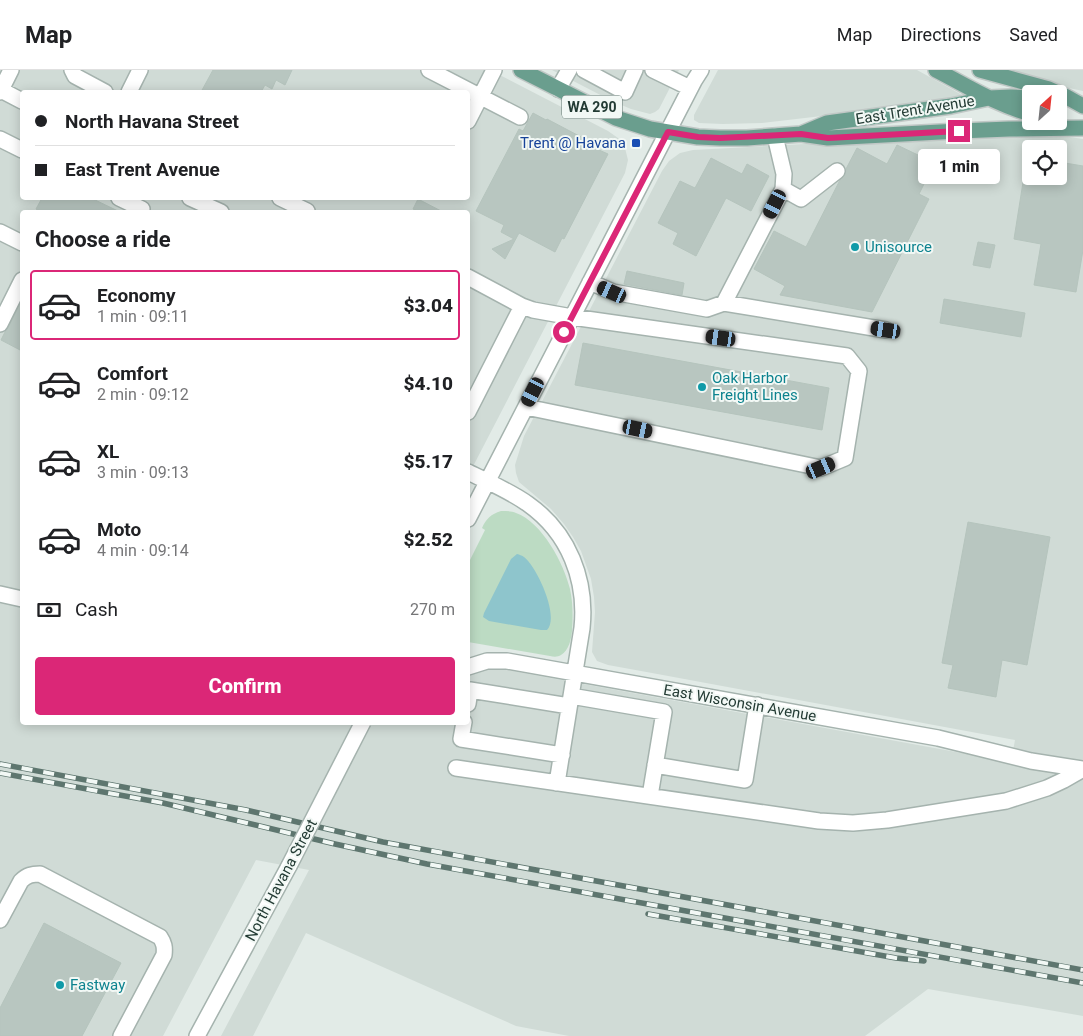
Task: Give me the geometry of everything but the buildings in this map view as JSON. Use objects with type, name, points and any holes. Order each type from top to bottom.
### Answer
[{"type":"main road","name":"East Trent Avenue","points":[[521,70],[616,118],[633,124],[698,137],[720,138],[801,134],[828,138],[1083,127]]},
{"type":"main road","points":[[936,70],[989,98],[1022,111]]},
{"type":"main road","points":[[980,70],[1049,89],[1083,106]]},
{"type":"main road","name":"East Trent Avenue","points":[[801,134],[827,123],[951,106],[989,98],[1022,98]]},
{"type":"main road","points":[[1068,104],[1083,106]]},
{"type":"main road","points":[[1068,123],[1083,127]]},
{"type":"street","points":[[11,70],[0,91],[20,100]]},
{"type":"street","points":[[72,70],[75,76],[101,90]]},
{"type":"street","points":[[129,90],[140,70]]},
{"type":"street","points":[[429,70],[468,90]]},
{"type":"street","points":[[470,117],[494,70]]},
{"type":"street","points":[[558,89],[569,70]]},
{"type":"street","points":[[584,70],[625,92],[635,70]]},
{"type":"street","points":[[653,70],[690,88]]},
{"type":"street","points":[[470,516],[701,70]]},
{"type":"street","points":[[470,91],[520,117]]},
{"type":"street","points":[[724,303],[782,189],[784,174],[775,136]]},
{"type":"street","points":[[0,139],[20,149]]},
{"type":"street","points":[[782,189],[801,199],[837,171]]},
{"type":"street","points":[[125,200],[142,206]]},
{"type":"street","points":[[194,200],[214,210]]},
{"type":"street","points":[[284,200],[305,210]]},
{"type":"street","points":[[0,232],[20,242]]},
{"type":"street","points":[[470,278],[533,310],[847,356],[859,371],[845,458],[821,468],[526,406]]},
{"type":"street","points":[[590,282],[612,292],[707,308],[724,303],[886,330]]},
{"type":"street","points":[[0,324],[20,284]]},
{"type":"street","points":[[470,408],[522,306]]},
{"type":"street","points":[[470,473],[521,500],[539,513],[562,539],[570,554],[581,585],[584,613],[557,783]]},
{"type":"street","points":[[0,594],[20,599]]},
{"type":"street","name":"East Wisconsin Avenue","points":[[470,666],[487,661],[501,660],[938,738],[1012,756],[1083,769]]},
{"type":"street","points":[[470,690],[664,712],[650,796]]},
{"type":"street","points":[[655,765],[745,780],[757,706]]},
{"type":"street","name":"North Havana Street","points":[[197,1036],[361,725]]},
{"type":"street","points":[[463,725],[461,739],[562,754]]},
{"type":"street","points":[[456,768],[819,822],[853,823],[888,820],[1006,801],[1047,788],[1083,769]]},
{"type":"street","points":[[0,920],[21,881],[26,876],[40,874],[160,937],[164,943],[164,954],[121,1036]]},
{"type":"shaded area","points":[[0,70],[490,70],[608,131],[618,138],[625,148],[628,160],[625,173],[470,472],[470,210],[20,210],[20,725],[470,725],[470,663],[1011,762],[1015,740],[608,665],[597,661],[592,652],[595,612],[594,597],[591,579],[581,551],[564,524],[551,509],[519,482],[515,465],[524,436],[662,171],[669,161],[680,153],[693,150],[1016,133],[1083,139],[1083,1016],[928,989],[865,1036],[569,1036],[516,1026],[306,933],[253,1036],[221,1036],[309,870],[256,860],[163,1036],[0,1036]]},
{"type":"shaded area","points":[[552,70],[679,70],[659,109],[650,114],[612,101]]},
{"type":"shaded area","points":[[718,70],[917,70],[964,97],[762,123],[699,123],[694,120],[694,115]]},
{"type":"shaded area","points":[[999,70],[1083,70],[1083,91],[1068,88],[1068,85],[1055,85]]},
{"type":"green space","points":[[501,511],[511,511],[526,518],[543,534],[563,568],[571,594],[573,620],[569,644],[560,656],[556,657],[470,642],[470,560],[485,530],[482,528],[492,515]]},
{"type":"water","points":[[517,554],[529,562],[545,592],[551,615],[547,630],[489,621],[483,617],[511,559]]},
{"type":"railway","points":[[0,764],[246,810],[383,842],[1083,970]]},
{"type":"railway","points":[[0,773],[163,803],[427,864],[1083,983]]},
{"type":"railway","points":[[648,914],[896,958],[924,961]]},
{"type":"place","name":"Trent @ Havana","points":[[636,143]]},
{"type":"place","name":"Unisource","points":[[855,247]]},
{"type":"place","name":"Oak Harbor Freight Lines","points":[[702,387]]},
{"type":"place","name":"Fastway","points":[[60,985]]},
{"type":"route","points":[[564,332],[668,132],[698,137],[720,138],[801,134],[828,138],[959,131]]}]
